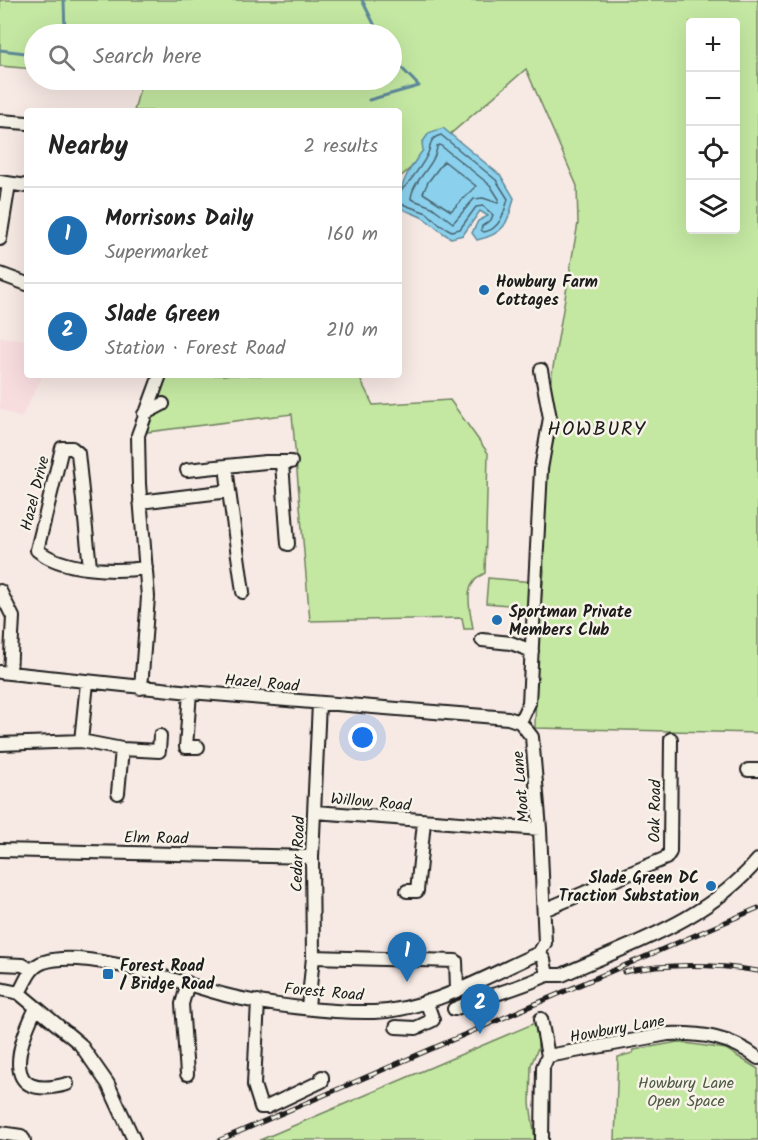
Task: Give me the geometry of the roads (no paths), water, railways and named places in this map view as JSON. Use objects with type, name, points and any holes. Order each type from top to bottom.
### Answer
[{"type":"street","points":[[0,121],[24,123]]},
{"type":"street","points":[[0,239],[5,183],[24,186]]},
{"type":"street","points":[[0,273],[24,283]]},
{"type":"street","points":[[520,722],[529,703],[542,470],[550,418],[541,370]]},
{"type":"street","points":[[141,688],[148,597],[140,502],[138,435],[159,378]]},
{"type":"street","points":[[144,414],[163,404]]},
{"type":"street","name":"Hazel Drive","points":[[90,567],[78,453],[72,448],[62,448],[37,550],[50,561],[90,567],[146,568]]},
{"type":"street","points":[[187,470],[266,462],[286,463],[288,544]]},
{"type":"street","points":[[226,466],[243,592]]},
{"type":"street","points":[[140,502],[230,491]]},
{"type":"street","points":[[0,591],[13,617],[5,673]]},
{"type":"street","points":[[482,640],[512,643],[532,651]]},
{"type":"street","name":"Hazel Road","points":[[5,673],[141,688],[508,718],[520,722]]},
{"type":"street","points":[[81,741],[87,683]]},
{"type":"street","points":[[190,692],[186,747],[198,747]]},
{"type":"street","name":"Cedar Road","points":[[308,1007],[313,957],[312,857],[319,703]]},
{"type":"street","name":"Moat Lane","points":[[520,722],[532,737],[540,829],[545,943],[539,952]]},
{"type":"street","points":[[0,744],[81,741],[122,749],[159,751],[160,736]]},
{"type":"street","name":"Oak Road","points":[[544,910],[666,858],[670,852],[671,739]]},
{"type":"street","points":[[118,794],[122,749]]},
{"type":"street","name":"Willow Road","points":[[315,812],[540,829]]},
{"type":"street","name":"Willow Road","points":[[417,892],[424,822]]},
{"type":"street","name":"Elm Road","points":[[0,850],[312,857]]},
{"type":"street","points":[[454,1009],[475,1000],[486,1000],[547,975],[562,975],[699,912],[732,888],[758,860]]},
{"type":"street","points":[[539,952],[544,960],[547,975]]},
{"type":"street","name":"Forest Road","points":[[31,970],[41,962],[71,959],[120,965],[226,995],[258,1001],[376,1012],[402,1009],[426,1001],[539,952]]},
{"type":"street","points":[[313,957],[456,961],[457,989]]},
{"type":"street","points":[[0,964],[23,965],[31,970],[19,993]]},
{"type":"street","points":[[187,1074],[182,1013],[188,983]]},
{"type":"street","points":[[0,989],[19,993],[58,1023],[80,1044],[108,1084],[134,1140]]},
{"type":"street","points":[[258,1001],[254,1085],[261,1107],[267,1107],[322,1081],[322,1077]]},
{"type":"street","points":[[396,1027],[416,1028],[433,1020],[426,1001]]},
{"type":"street","points":[[36,1008],[21,1038],[16,1060],[18,1073],[29,1086],[51,1089],[67,1084]]},
{"type":"street","points":[[541,1019],[548,1056],[543,1067],[542,1140]]},
{"type":"street","name":"Howbury Lane","points":[[548,1056],[668,1034],[687,1034],[718,1037],[740,1046],[758,1058]]},
{"type":"street","points":[[0,1133],[21,1136],[24,1140]]},
{"type":"water","points":[[443,128],[501,176],[514,198],[507,221],[499,231],[477,240],[472,233],[478,221],[488,216],[480,211],[463,235],[451,238],[423,218],[402,209],[403,184],[409,170],[423,150],[422,143],[429,133]]},
{"type":"waterway","points":[[64,0],[65,24]]},
{"type":"waterway","points":[[362,0],[374,24]]},
{"type":"waterway","points":[[0,50],[24,53]]},
{"type":"waterway","points":[[369,100],[419,86],[402,68]]},
{"type":"railway","points":[[220,1140],[758,908]]},
{"type":"railway","points":[[624,972],[658,967],[691,966],[758,971]]},
{"type":"place","name":"Howbury Farm Cottages","points":[[484,290]]},
{"type":"place","name":"Sportman Private Members Club","points":[[497,620]]},
{"type":"place","name":"Slade Green DC Traction Substation","points":[[711,886]]},
{"type":"place","name":"Forest Road / Bridge Road","points":[[108,974]]},
{"type":"place","name":"Morrisons Daily","points":[[407,982]]},
{"type":"place","name":"Slade Green","points":[[480,1034]]},
{"type":"district","name":"HOWBURY","points":[[597,428]]},
{"type":"park label","name":"Howbury Lane Open Space","points":[[686,1091]]}]
